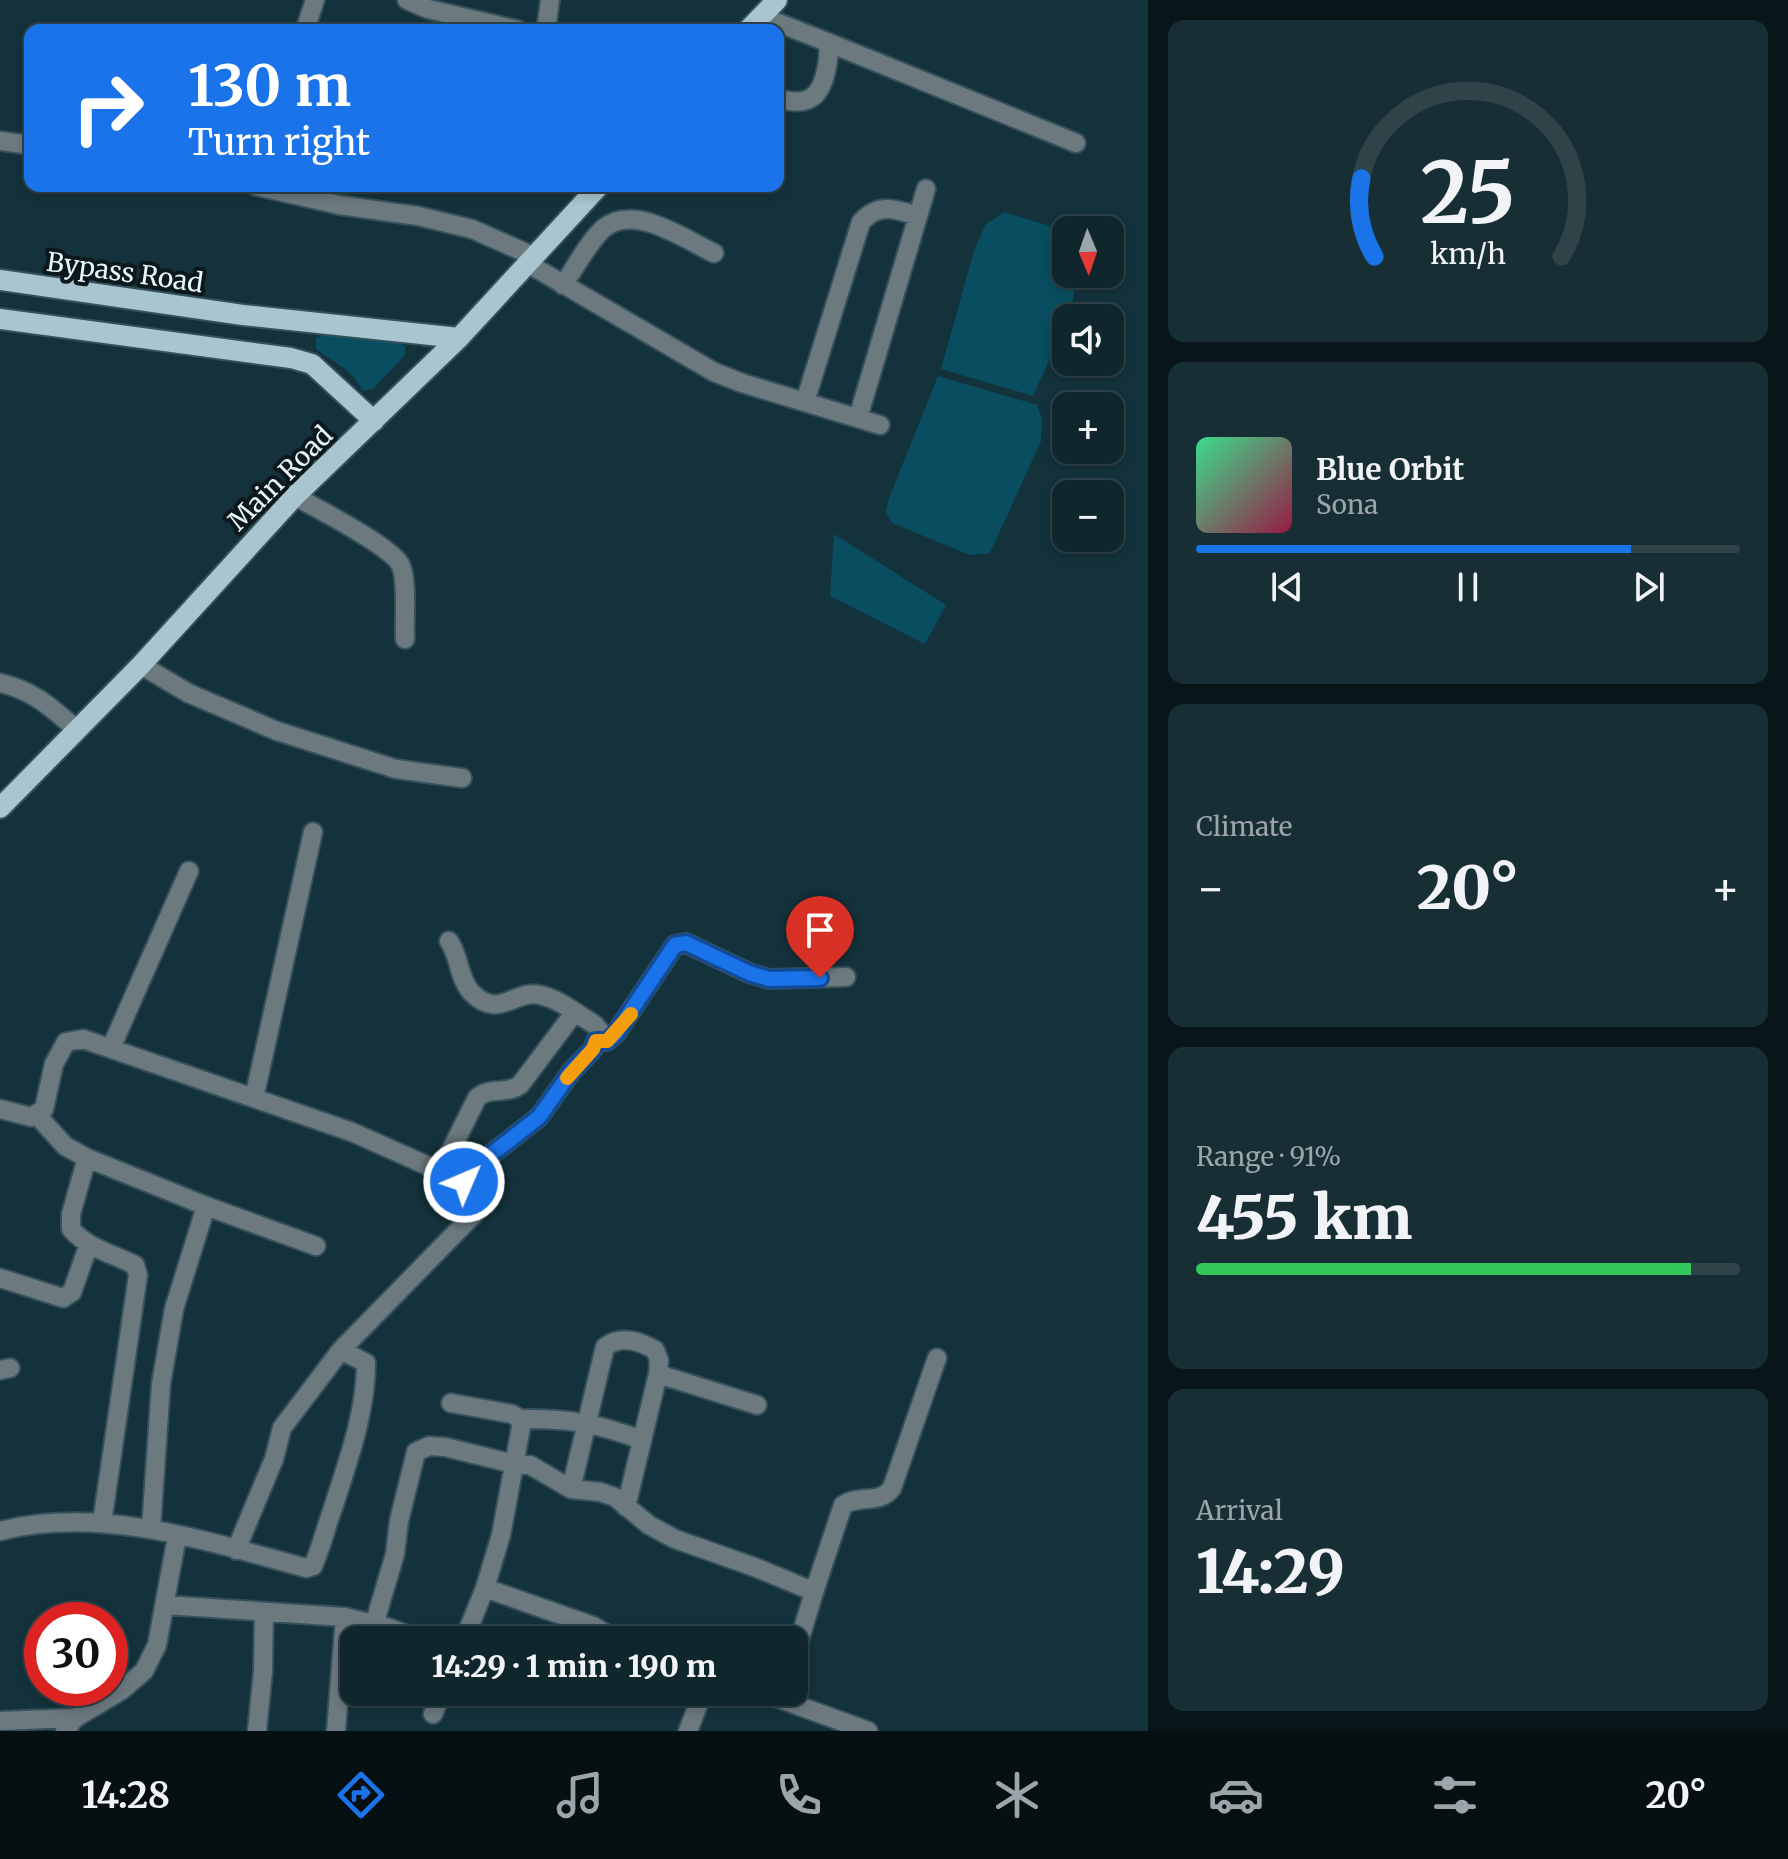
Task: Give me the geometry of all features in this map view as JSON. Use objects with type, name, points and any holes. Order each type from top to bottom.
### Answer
[{"type":"main road","points":[[755,23],[777,0]]},
{"type":"main road","name":"Main Road","points":[[0,808],[141,665],[295,496],[459,338],[593,192]]},
{"type":"main road","name":"Bypass Road","points":[[0,280],[243,315],[459,338]]},
{"type":"main road","points":[[242,352],[243,315]]},
{"type":"main road","points":[[0,319],[264,353],[312,364],[374,421]]},
{"type":"street","points":[[307,24],[315,0]]},
{"type":"street","points":[[407,0],[428,9],[463,8],[503,24]]},
{"type":"street","points":[[547,24],[550,0]]},
{"type":"street","points":[[784,31],[827,42],[1076,143]]},
{"type":"street","points":[[784,100],[797,102],[810,99],[817,93],[829,52],[827,42]]},
{"type":"street","points":[[0,141],[24,144]]},
{"type":"street","points":[[858,418],[926,189]]},
{"type":"street","points":[[312,192],[340,195],[472,229],[530,260],[563,285],[714,372],[880,425]]},
{"type":"street","points":[[805,402],[861,222],[871,211],[881,209],[918,216]]},
{"type":"street","points":[[563,285],[602,230],[616,220],[631,217],[649,222],[714,253]]},
{"type":"street","points":[[295,496],[377,545],[400,564],[405,639]]},
{"type":"street","points":[[141,665],[188,693],[277,731],[396,769],[462,778]]},
{"type":"street","points":[[0,683],[41,697],[77,730]]},
{"type":"street","points":[[254,1098],[313,832]]},
{"type":"street","points":[[111,1048],[189,871]]},
{"type":"street","points":[[449,941],[456,951],[463,980],[483,1001],[504,1004],[536,994],[595,1025],[600,1031],[593,1049],[571,1072],[539,1117],[493,1153],[464,1182]]},
{"type":"street","points":[[596,1041],[607,1041],[616,1033],[675,945],[686,943],[749,973],[769,979],[846,977]]},
{"type":"street","points":[[440,1172],[477,1098],[483,1093],[513,1090],[520,1085],[574,1013]]},
{"type":"street","points":[[0,1109],[31,1117],[44,1109],[54,1064],[66,1042],[83,1039],[352,1132],[464,1182],[482,1197],[479,1209],[341,1350],[282,1428],[274,1459],[236,1550]]},
{"type":"street","points":[[36,1114],[65,1146],[87,1158],[316,1246]]},
{"type":"street","points":[[87,1158],[71,1214],[71,1229],[89,1244],[135,1265],[138,1275],[102,1523]]},
{"type":"street","points":[[151,1529],[161,1384],[177,1294],[206,1206]]},
{"type":"street","points":[[0,1278],[63,1298],[72,1292],[89,1244]]},
{"type":"street","points":[[571,1489],[605,1347],[623,1339],[647,1345],[655,1350],[659,1360],[658,1374],[626,1507]]},
{"type":"street","points":[[0,1531],[56,1523],[102,1523],[151,1529],[306,1568],[314,1564],[343,1475],[362,1407],[366,1380],[366,1363],[341,1350]]},
{"type":"street","points":[[804,1626],[843,1505],[862,1497],[877,1499],[886,1496],[892,1488],[937,1358]]},
{"type":"street","points":[[658,1374],[757,1405]]},
{"type":"street","points":[[451,1403],[512,1414],[520,1419],[596,1424],[642,1440]]},
{"type":"street","points":[[470,1626],[501,1535],[520,1419]]},
{"type":"street","points":[[374,1625],[384,1601],[416,1452],[429,1446],[530,1465],[571,1489],[615,1497],[649,1525],[675,1539],[805,1588],[815,1589]]},
{"type":"street","points":[[0,1721],[70,1724],[122,1690],[144,1671],[157,1645],[177,1536]]},
{"type":"street","points":[[485,1588],[593,1626]]},
{"type":"street","points":[[165,1605],[345,1617],[377,1626]]},
{"type":"street","points":[[257,1731],[263,1671],[264,1613]]},
{"type":"street","points":[[336,1731],[345,1617]]},
{"type":"street","points":[[433,1714],[436,1706]]},
{"type":"street","points":[[688,1731],[698,1706]]},
{"type":"street","points":[[807,1706],[868,1731]]},
{"type":"shaded area","points":[[1004,212],[1052,227],[1052,288],[1075,288],[1072,304],[1052,304],[1052,354],[1033,396],[941,369],[974,251],[985,225]]},
{"type":"shaded area","points":[[328,333],[402,344],[405,355],[373,389],[363,391],[347,371],[316,349],[316,338]]},
{"type":"shaded area","points":[[938,376],[1037,405],[1042,419],[1041,441],[990,553],[970,555],[892,523],[886,512]]},
{"type":"shaded area","points":[[834,534],[946,605],[925,644],[830,596]]},
{"type":"slow traffic","points":[[567,1078],[593,1049],[596,1041],[607,1041],[631,1014]]},
{"type":"route","points":[[464,1182],[493,1153],[539,1117],[596,1041],[607,1041],[616,1033],[675,945],[686,943],[749,973],[769,979],[820,978]]}]
